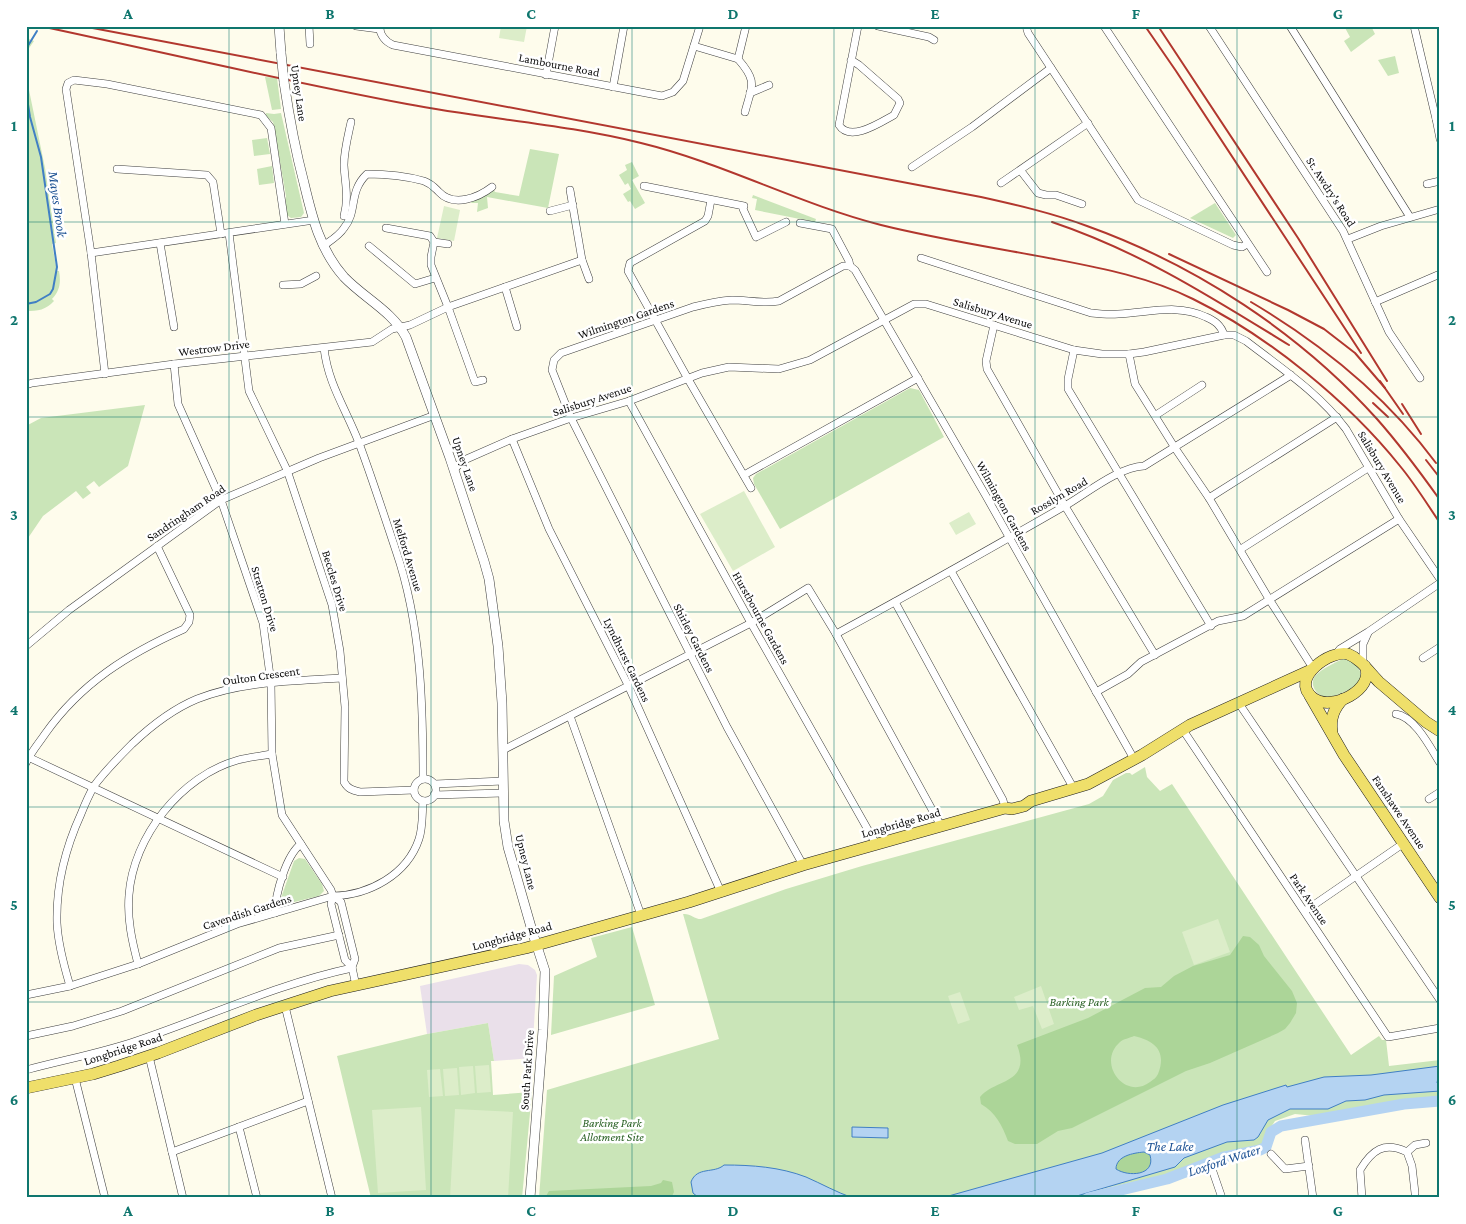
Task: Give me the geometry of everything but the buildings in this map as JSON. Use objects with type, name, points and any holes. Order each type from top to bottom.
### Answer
[{"type":"main road","points":[[1308,692],[1306,681],[1312,669],[1335,655],[1348,654],[1364,665],[1379,682],[1422,719],[1440,731]]},
{"type":"main road","points":[[1282,682],[1292,681],[1308,692],[1314,699],[1326,703],[1336,702],[1363,685],[1367,673],[1364,665]]},
{"type":"main road","name":"Longbridge Road","points":[[26,1088],[75,1078],[149,1056],[256,1015],[330,992],[536,946],[876,844],[1005,808],[1012,809],[1024,806],[1031,800],[1074,789],[1102,777],[1182,730],[1238,702],[1312,669]]},
{"type":"main road","points":[[1351,694],[1374,686],[1388,689]]},
{"type":"main road","name":"Fanshawe Avenue","points":[[1308,692],[1336,741],[1440,898]]},
{"type":"main road","name":"Fanshawe Avenue","points":[[1336,741],[1332,731],[1332,720],[1337,706],[1351,694]]},
{"type":"street","name":"Upney Lane","points":[[279,26],[284,82],[296,150],[322,246],[344,277],[389,314],[401,327],[435,415],[484,561],[489,579],[498,646],[503,793],[508,847],[536,946]]},
{"type":"street","points":[[309,26],[310,44]]},
{"type":"street","points":[[356,26],[379,28]]},
{"type":"street","points":[[546,74],[555,26]]},
{"type":"street","points":[[613,87],[624,26]]},
{"type":"street","name":"Lambourne Road","points":[[379,28],[388,42],[394,45],[662,96],[673,92],[682,81],[700,26]]},
{"type":"street","points":[[738,59],[746,26]]},
{"type":"street","points":[[851,60],[860,65],[898,99],[900,103],[894,115],[860,132],[841,129],[839,121],[851,60],[858,26]]},
{"type":"street","points":[[878,26],[929,37],[934,40]]},
{"type":"street","points":[[1026,26],[1028,33],[1138,200],[1233,244],[1242,247],[1247,244]]},
{"type":"street","points":[[1104,26],[1247,244],[1268,272]]},
{"type":"street","name":"St. Awdry's Road","points":[[1208,26],[1348,239],[1389,332],[1420,378]]},
{"type":"street","points":[[1290,26],[1410,217]]},
{"type":"street","points":[[1414,26],[1438,121],[1440,139]]},
{"type":"street","points":[[694,46],[738,59],[749,72],[752,82],[745,112]]},
{"type":"street","points":[[912,167],[972,127],[1051,68]]},
{"type":"street","points":[[105,374],[91,253],[66,89],[68,83],[74,80],[107,84],[260,115],[271,128],[285,224]]},
{"type":"street","points":[[750,93],[768,85]]},
{"type":"street","points":[[344,216],[348,194],[344,162],[351,122]]},
{"type":"street","points":[[1001,183],[1022,171],[1088,123]]},
{"type":"street","points":[[117,169],[207,175],[213,182],[221,234]]},
{"type":"street","points":[[1022,171],[1038,193],[1056,195],[1082,204]]},
{"type":"street","points":[[322,246],[345,228],[350,219],[356,188],[367,174],[425,182],[432,184],[448,198],[456,199],[470,198],[483,194],[492,186]]},
{"type":"street","points":[[347,180],[356,188]]},
{"type":"street","points":[[1427,184],[1440,181]]},
{"type":"street","points":[[644,186],[744,206],[743,210],[756,237],[786,222]]},
{"type":"street","points":[[570,190],[582,260],[589,278]]},
{"type":"street","points":[[711,200],[708,216],[705,221],[630,263],[628,267],[629,275],[752,488]]},
{"type":"street","points":[[550,211],[573,205]]},
{"type":"street","points":[[1348,239],[1381,226],[1440,209]]},
{"type":"street","points":[[91,253],[314,220]]},
{"type":"street","name":"Wilmington Gardens","points":[[800,223],[832,229],[850,266],[866,287],[883,320],[918,378],[1134,759]]},
{"type":"street","points":[[386,228],[430,236],[434,242],[430,262],[435,278],[448,307],[475,382],[483,380]]},
{"type":"street","name":"Beccles Drive","points":[[229,233],[249,391],[287,470],[332,605],[345,707],[344,782],[353,791],[360,792],[414,790]]},
{"type":"street","points":[[434,242],[448,244]]},
{"type":"street","points":[[160,243],[174,327]]},
{"type":"street","points":[[369,246],[415,284],[435,278]]},
{"type":"street","points":[[921,258],[1091,313],[1117,315],[1159,310],[1189,310],[1216,322],[1222,327],[1224,335]]},
{"type":"street","name":"Westrow Drive","points":[[26,385],[174,364],[372,342],[378,340],[392,328],[401,327],[448,307],[582,260]]},
{"type":"street","name":"Wilmington Gardens","points":[[571,418],[552,370],[554,360],[561,353],[654,320],[712,302],[731,300],[779,301],[843,266],[850,266]]},
{"type":"street","points":[[1375,302],[1440,274]]},
{"type":"street","points":[[283,285],[301,284],[316,276]]},
{"type":"street","points":[[505,287],[517,327]]},
{"type":"street","name":"Salisbury Avenue","points":[[454,470],[462,461],[512,439],[571,418],[629,401],[702,373],[729,367],[779,369],[791,367],[810,360],[914,304],[926,304],[1074,350],[1102,354],[1129,354],[1224,335],[1234,335],[1240,337],[1314,393],[1337,417],[1439,583]]},
{"type":"street","points":[[994,324],[986,365],[1065,506],[1155,655]]},
{"type":"street","name":"Melford Avenue","points":[[324,348],[326,368],[330,380],[358,443],[408,587],[413,614],[421,688],[423,779]]},
{"type":"street","points":[[1074,350],[1068,388],[1210,626]]},
{"type":"street","points":[[1129,354],[1135,384],[1175,448],[1210,498],[1312,669]]},
{"type":"street","name":"Stratton Drive","points":[[174,364],[178,404],[221,500],[263,623],[271,683],[272,754],[282,815],[331,890],[333,896],[331,904],[345,960],[352,967]]},
{"type":"street","name":"Rosslyn Road","points":[[836,634],[1119,474],[1135,466],[1144,466],[1291,375]]},
{"type":"street","points":[[744,475],[918,378]]},
{"type":"street","points":[[1156,415],[1202,386]]},
{"type":"street","name":"Hurstbourne Gardens","points":[[629,401],[751,623],[876,844]]},
{"type":"street","name":"Sandringham Road","points":[[26,646],[69,610],[221,500],[287,470],[435,415]]},
{"type":"street","points":[[1210,498],[1337,417]]},
{"type":"street","name":"Shirley Gardens","points":[[571,418],[689,654],[803,865]]},
{"type":"street","name":"Lyndhurst Gardens","points":[[512,439],[549,529],[628,685],[721,892]]},
{"type":"street","points":[[1241,549],[1368,468]]},
{"type":"street","points":[[1096,692],[1128,674],[1141,662],[1218,621],[1243,616],[1399,519]]},
{"type":"street","points":[[157,546],[190,615],[188,626],[131,655],[90,684],[56,717],[27,759],[93,788],[283,878]]},
{"type":"street","points":[[950,571],[1074,789]]},
{"type":"street","points":[[1335,655],[1340,649],[1439,583]]},
{"type":"street","points":[[503,750],[751,623],[808,588],[836,634],[941,826]]},
{"type":"street","points":[[895,602],[1003,800],[1005,808]]},
{"type":"street","points":[[1364,665],[1363,644],[1368,632]]},
{"type":"street","points":[[1423,658],[1440,647]]},
{"type":"street","name":"Oulton Crescent","points":[[70,986],[62,959],[57,924],[59,884],[67,846],[93,788],[117,758],[137,739],[173,711],[198,699],[228,690],[271,683],[342,678]]},
{"type":"street","points":[[1238,702],[1440,1000]]},
{"type":"street","points":[[1396,714],[1407,718],[1414,724],[1437,752],[1440,763]]},
{"type":"street","points":[[570,716],[641,915]]},
{"type":"street","name":"Park Avenue","points":[[1182,730],[1388,1036],[1440,1028]]},
{"type":"street","points":[[138,964],[130,930],[129,896],[131,881],[144,843],[158,819],[179,795],[216,769],[238,760],[272,754]]},
{"type":"street","points":[[435,784],[434,795],[429,800],[423,801],[416,796],[414,790],[417,783],[423,779],[435,784],[503,781]]},
{"type":"street","points":[[1429,799],[1440,792]]},
{"type":"street","points":[[434,795],[503,793]]},
{"type":"street","name":"Cavendish Gardens","points":[[26,995],[70,986],[138,964],[238,924],[333,896],[343,896],[374,887],[387,880],[404,865],[419,839],[423,801]]},
{"type":"street","points":[[1305,911],[1404,843]]},
{"type":"street","points":[[275,913],[275,903],[283,878],[293,852],[301,844]]},
{"type":"street","name":"Stratton Drive","points":[[333,896],[341,902],[355,959],[352,967],[356,986]]},
{"type":"street","points":[[26,1036],[73,1026],[122,1011],[280,948],[339,935]]},
{"type":"street","name":"South Park Drive","points":[[530,1198],[545,978],[544,964],[536,946]]},
{"type":"street","points":[[26,1070],[135,1041],[246,999],[352,967]]},
{"type":"street","points":[[285,1006],[332,1198]]},
{"type":"street","points":[[149,1056],[183,1198]]},
{"type":"street","points":[[75,1078],[105,1198]]},
{"type":"street","points":[[172,1152],[308,1101]]},
{"type":"street","points":[[239,1127],[258,1198]]},
{"type":"street","points":[[1305,1140],[1314,1198]]},
{"type":"street","points":[[1407,1152],[1415,1145],[1426,1143]]},
{"type":"street","points":[[1362,1198],[1359,1174],[1370,1155],[1379,1149],[1389,1147],[1407,1152]]},
{"type":"street","points":[[1407,1152],[1412,1166],[1415,1193]]},
{"type":"street","points":[[1271,1154],[1285,1169],[1309,1166]]},
{"type":"street","points":[[1212,1169],[1222,1198]]},
{"type":"shaded area","points":[[519,964],[528,965],[535,970],[537,975],[532,1058],[494,1061],[488,1023],[427,1034],[420,986]]},
{"type":"green space","points":[[501,26],[527,26],[524,42],[499,38]]},
{"type":"green space","points":[[1344,26],[1372,28],[1375,34],[1351,52],[1344,41],[1350,37]]},
{"type":"green space","points":[[26,38],[34,41],[27,51],[29,90],[45,168],[56,243],[52,244],[60,279],[58,290],[52,299],[54,301],[48,306],[34,311],[26,311]]},
{"type":"green space","points":[[1395,56],[1399,73],[1388,76],[1378,60]]},
{"type":"green space","points":[[265,77],[277,78],[281,109],[272,110]]},
{"type":"green space","points":[[266,113],[281,113],[304,213],[301,217],[291,218],[287,215],[286,196],[273,122],[266,116]]},
{"type":"green space","points":[[267,138],[270,154],[254,156],[252,140]]},
{"type":"green space","points":[[530,149],[559,154],[548,208],[487,197],[488,208],[477,212],[478,203],[471,203],[472,201],[487,195],[493,189],[495,192],[519,196]]},
{"type":"green space","points":[[632,162],[639,176],[632,180],[645,203],[635,209],[623,194],[631,189],[628,183],[625,185],[619,175],[627,170],[625,165]]},
{"type":"green space","points":[[272,166],[274,183],[259,185],[257,169]]},
{"type":"green space","points":[[753,195],[816,219],[815,222],[755,210],[757,199],[752,198]]},
{"type":"green space","points":[[1215,203],[1236,235],[1233,238],[1190,218]]},
{"type":"green space","points":[[444,206],[460,210],[454,241],[437,238]]},
{"type":"green space","points":[[910,388],[919,390],[944,437],[780,529],[754,484],[753,478],[756,474]]},
{"type":"green space","points":[[145,405],[128,466],[99,487],[94,481],[86,487],[91,493],[83,499],[76,491],[43,516],[26,541],[26,426],[41,418]]},
{"type":"green space","points":[[744,491],[775,547],[733,571],[700,514]]},
{"type":"green space","points":[[969,512],[976,524],[956,535],[949,523]]},
{"type":"green space","points":[[1343,659],[1356,665],[1361,677],[1359,681],[1351,689],[1344,692],[1331,697],[1322,696],[1314,687],[1313,683],[1316,675]]},
{"type":"green space","name":"Barking Park","points":[[1145,767],[1147,777],[1160,791],[1172,784],[1351,1055],[1379,1036],[1382,1040],[1386,1040],[1389,1066],[1440,1060],[1440,1098],[1398,1101],[1315,1116],[1295,1114],[1275,1121],[1263,1147],[1242,1151],[1235,1150],[1175,1173],[1111,1187],[1075,1198],[539,1198],[547,1090],[719,1039],[683,914],[701,919],[786,889],[862,866],[1089,804],[1103,796],[1113,780],[1126,773],[1132,775]]},
{"type":"green space","points":[[299,858],[305,859],[322,884],[324,891],[319,896],[286,904],[281,898],[294,861]]},
{"type":"green space","points":[[1218,919],[1230,952],[1194,965],[1182,932]]},
{"type":"green space","points":[[632,927],[655,1005],[551,1035],[554,976],[597,957],[591,938]]},
{"type":"green space","points":[[1243,936],[1250,937],[1259,945],[1264,956],[1292,991],[1297,1003],[1296,1013],[1285,1029],[1210,1063],[1186,1071],[1072,1128],[1058,1131],[1037,1144],[1015,1144],[1008,1141],[998,1120],[991,1111],[981,1104],[980,1097],[987,1091],[1016,1074],[1020,1067],[1017,1045],[1088,1018],[1145,988],[1161,987],[1174,976],[1193,966],[1230,955]],"holes":[[[1134,1036],[1157,1048],[1160,1053],[1160,1066],[1157,1075],[1150,1082],[1141,1087],[1131,1087],[1117,1077],[1112,1069],[1111,1060],[1113,1051],[1121,1041]]]},
{"type":"green space","points":[[1041,986],[1054,1024],[1042,1029],[1033,1006],[1019,1010],[1014,997]]},
{"type":"green space","points":[[960,992],[970,1020],[958,1024],[948,996]]},
{"type":"green space","points":[[488,1023],[494,1061],[491,1061],[493,1095],[532,1092],[522,1198],[371,1198],[337,1056],[427,1034]]},
{"type":"green space","points":[[489,1065],[491,1092],[477,1093],[475,1066]]},
{"type":"green space","points":[[473,1066],[475,1093],[461,1095],[459,1067]]},
{"type":"green space","points":[[457,1068],[459,1095],[445,1096],[443,1069]]},
{"type":"green space","points":[[440,1069],[443,1096],[429,1097],[427,1070]]},
{"type":"green space","points":[[421,1107],[426,1190],[378,1193],[372,1110]]},
{"type":"green space","points":[[455,1109],[513,1112],[508,1198],[450,1198]]},
{"type":"green space","points":[[1144,1152],[1150,1155],[1151,1162],[1145,1171],[1134,1174],[1121,1172],[1116,1169],[1122,1158],[1130,1154]]},
{"type":"green space","points":[[663,1180],[672,1182],[674,1192],[671,1198],[588,1198],[587,1195],[546,1196],[549,1191],[651,1186],[661,1183]]},
{"type":"water","name":"The Lake","points":[[1440,1066],[1437,1083],[1440,1083],[1440,1091],[1384,1095],[1365,1100],[1346,1101],[1328,1109],[1290,1109],[1268,1120],[1258,1137],[1254,1140],[1227,1142],[1184,1158],[1175,1167],[1070,1198],[932,1198],[945,1197],[1102,1153],[1223,1105],[1286,1085],[1287,1087],[1324,1077],[1371,1075]],"holes":[[[1144,1152],[1150,1155],[1151,1162],[1145,1171],[1134,1174],[1121,1172],[1116,1169],[1119,1161],[1126,1156]]]},
{"type":"water","points":[[852,1127],[888,1128],[888,1138],[852,1137]]},
{"type":"water","points":[[724,1165],[755,1166],[786,1171],[806,1177],[853,1198],[699,1198],[693,1193],[691,1182],[697,1174],[720,1168]]},
{"type":"waterway","name":"Mayes Brook","points":[[26,49],[37,31]]},
{"type":"waterway","name":"Mayes Brook","points":[[26,92],[30,117],[41,157],[57,267],[53,289],[50,294],[36,302],[26,304]]},
{"type":"waterway","name":"Loxford Water","points":[[1088,1198],[1167,1179],[1224,1157],[1260,1150],[1266,1147],[1271,1132],[1281,1126],[1404,1104],[1440,1101]]},
{"type":"railway","points":[[40,26],[361,95],[436,109],[612,136],[702,161],[820,206],[881,225],[1125,274],[1176,291],[1221,314],[1250,332],[1278,351],[1331,394],[1400,466],[1440,523]]},
{"type":"railway","points":[[82,26],[981,197],[1074,221],[1128,242],[1167,261],[1244,305],[1280,330],[1315,358],[1377,419],[1440,500]]},
{"type":"railway","points":[[1145,26],[1361,353]]},
{"type":"railway","points":[[1158,26],[1298,238],[1387,381]]},
{"type":"railway","points":[[1052,222],[1085,234],[1146,261],[1289,345]]},
{"type":"railway","points":[[1169,254],[1324,329],[1355,353],[1385,388]]},
{"type":"railway","points":[[1251,302],[1328,354],[1375,394],[1417,439],[1436,463]]},
{"type":"railway","points":[[1380,381],[1403,414]]},
{"type":"railway","points":[[1373,403],[1388,417]]},
{"type":"railway","points":[[1402,404],[1421,434]]},
{"type":"railway","points":[[1426,460],[1440,478]]},
{"type":"park label","name":"Barking Park Allotment Site","points":[[612,1130]]}]
